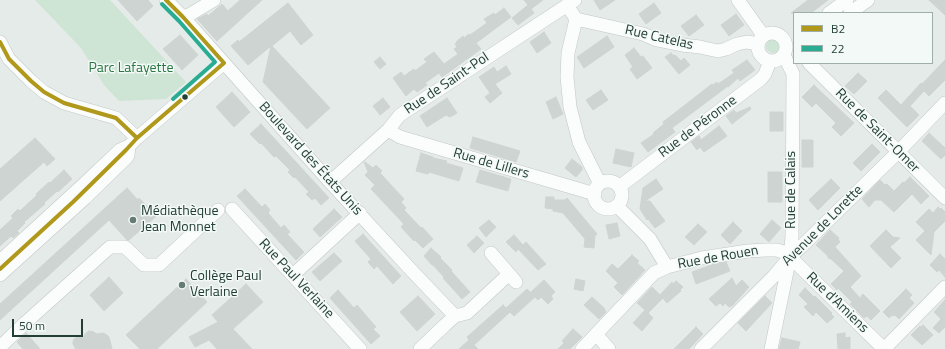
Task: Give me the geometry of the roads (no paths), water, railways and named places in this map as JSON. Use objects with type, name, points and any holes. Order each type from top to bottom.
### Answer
[{"type":"street","name":"Boulevard des États Unis","points":[[166,0],[183,17],[330,182],[455,316]]},
{"type":"street","points":[[183,17],[214,0]]},
{"type":"street","points":[[738,0],[761,40]]},
{"type":"street","points":[[830,12],[847,0]]},
{"type":"street","points":[[851,12],[868,0]]},
{"type":"street","points":[[571,3],[576,19],[568,52],[567,77],[570,107],[579,142],[597,189],[595,200],[598,204],[605,209],[611,209],[617,206],[622,199],[619,187],[613,182],[604,182],[597,189]]},
{"type":"street","name":"Rue de Saint-Pol","points":[[330,182],[388,130],[400,115],[571,3]]},
{"type":"street","name":"Rue Catelas","points":[[576,19],[644,34],[656,40],[718,51],[738,44],[761,40]]},
{"type":"street","points":[[773,32],[782,37],[789,49],[780,58],[770,61],[763,58],[758,48],[761,40],[768,33],[773,32]]},
{"type":"street","points":[[0,42],[10,59],[44,92],[64,103],[116,118],[133,142]]},
{"type":"street","name":"Rue de Calais","points":[[771,349],[790,257],[792,237],[793,74],[789,49]]},
{"type":"street","name":"Rue de Péronne","points":[[619,187],[761,79],[765,74],[770,61]]},
{"type":"street","points":[[0,261],[120,150],[133,142],[224,63]]},
{"type":"street","name":"Rue de Saint-Omer","points":[[810,64],[945,198]]},
{"type":"street","name":"Avenue de Lorette","points":[[701,349],[774,276],[790,257],[898,152],[945,103]]},
{"type":"street","name":"Rue de Lillers","points":[[388,130],[400,137],[597,189]]},
{"type":"street","points":[[0,275],[85,198],[127,157],[133,142]]},
{"type":"street","points":[[617,206],[650,239],[667,267]]},
{"type":"street","name":"Rue Paul Verlaine","points":[[232,209],[360,349]]},
{"type":"street","points":[[0,347],[110,247],[125,247],[144,265],[159,265],[218,210]]},
{"type":"street","points":[[293,275],[360,213]]},
{"type":"street","name":"Rue de Rouen","points":[[582,349],[654,274],[667,267],[702,258],[748,251],[777,250],[786,253],[790,257]]},
{"type":"street","points":[[420,349],[455,316],[467,313],[513,278],[492,253]]},
{"type":"street","name":"Rue d'Amiens","points":[[790,257],[884,349]]},
{"type":"street","points":[[884,349],[945,287]]},
{"type":"street","points":[[596,334],[609,349]]},
{"type":"place","name":"Médiathèque Jean Monnet","points":[[133,220]]},
{"type":"place","name":"Collège Paul Verlaine","points":[[182,285]]},
{"type":"park label","name":"Parc Lafayette","points":[[131,69]]}]
